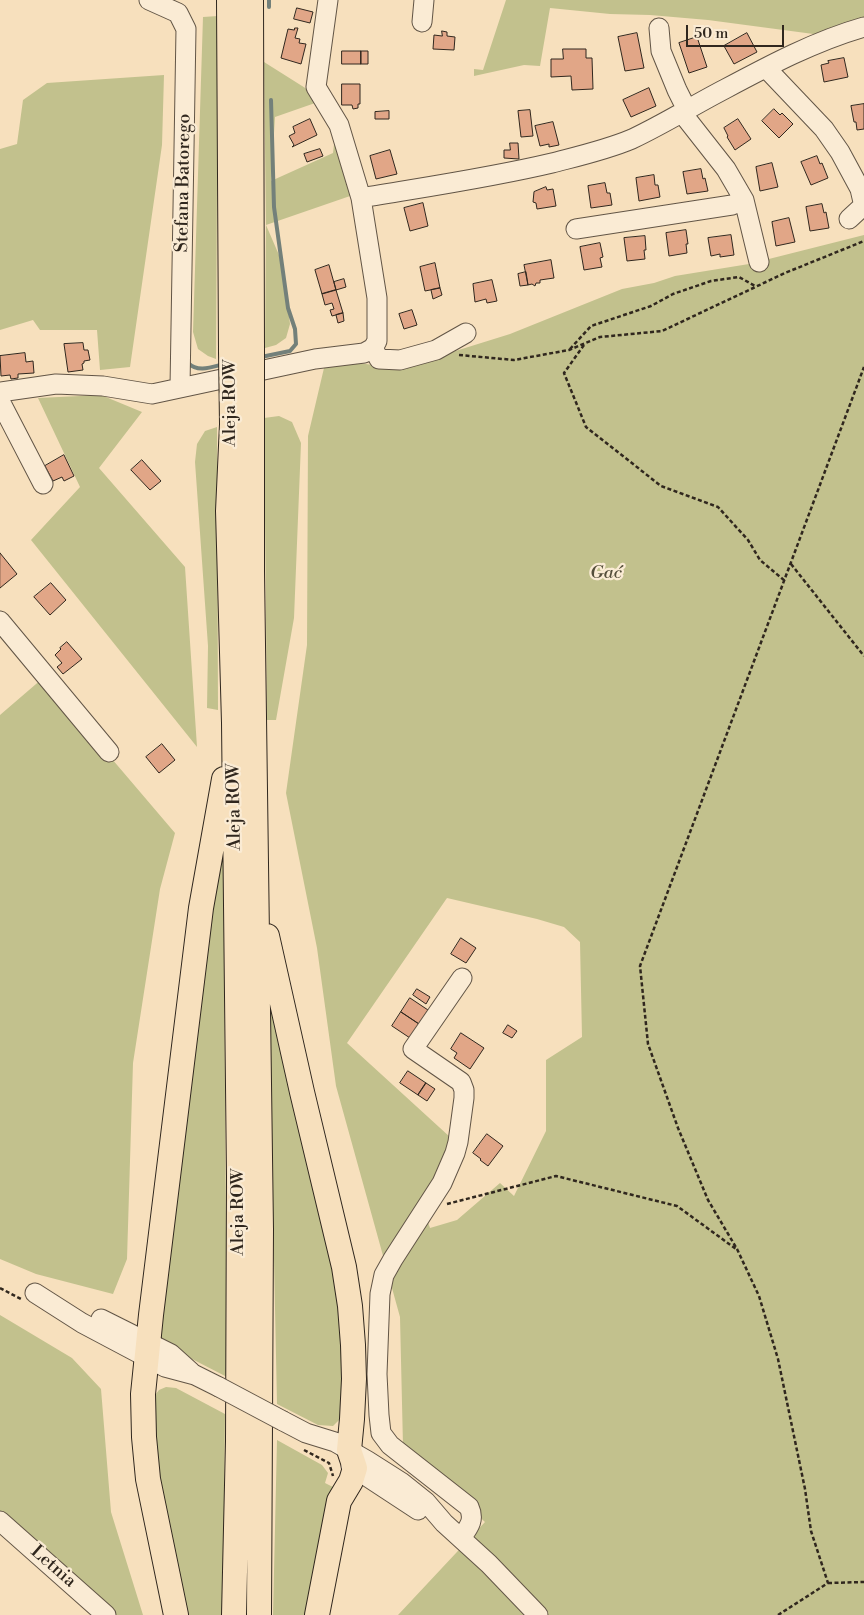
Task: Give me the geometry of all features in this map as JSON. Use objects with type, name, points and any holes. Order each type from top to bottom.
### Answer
[{"type":"main road","name":"Aleja ROW","points":[[229,0],[242,349]]},
{"type":"main road","name":"Aleja ROW","points":[[251,0],[242,349],[242,422],[252,571],[257,892],[260,1229],[259,1615]]},
{"type":"main road","name":"Aleja ROW","points":[[234,1615],[238,1441],[239,1166],[234,723],[228,511],[242,422]]},
{"type":"main road","points":[[176,1615],[147,1471],[144,1437],[144,1394],[201,908],[234,723]]},
{"type":"main road","points":[[257,892],[344,1267],[350,1306],[354,1379],[352,1419],[353,1476],[339,1501],[317,1615]]},
{"type":"street","name":"Stefana Batorego","points":[[149,0],[178,13],[186,29],[180,387]]},
{"type":"street","points":[[0,392],[56,384],[103,386],[152,394],[315,359],[364,354],[373,348],[377,340],[377,298],[361,198],[339,125],[316,87],[328,0]]},
{"type":"street","points":[[422,22],[424,0]]},
{"type":"street","points":[[361,198],[475,179],[612,147],[684,112],[726,88],[803,49],[840,34],[864,27]]},
{"type":"street","points":[[659,28],[661,51],[684,112],[726,169],[744,200],[759,262]]},
{"type":"street","points":[[766,68],[824,129],[840,152],[860,189],[864,202],[862,208],[849,219]]},
{"type":"street","points":[[576,229],[732,204],[744,200]]},
{"type":"street","points":[[373,348],[379,359],[400,360],[436,350],[466,333]]},
{"type":"street","points":[[0,401],[43,484]]},
{"type":"street","points":[[0,621],[109,752]]},
{"type":"street","points":[[461,1538],[471,1524],[472,1514],[469,1507],[390,1445],[381,1432],[377,1374],[380,1294],[384,1275],[445,1178],[458,1142],[464,1090],[457,1078],[413,1049],[462,978]]},
{"type":"street","points":[[148,1350],[80,1308],[35,1293],[82,1323],[148,1350],[171,1354],[195,1375],[306,1433],[329,1453],[352,1459],[418,1510],[444,1523],[489,1564],[538,1615]]},
{"type":"street","name":"Letnia","points":[[0,1521],[106,1615]]},
{"type":"path","points":[[436,350],[444,354],[514,360],[569,350],[600,337],[662,331],[794,269],[864,241]]},
{"type":"path","points":[[569,350],[591,326],[651,306],[673,294],[711,281],[739,277],[756,286]]},
{"type":"path","points":[[585,344],[564,373],[586,427],[661,486],[718,507],[748,540],[760,560],[785,581]]},
{"type":"path","points":[[828,1583],[811,1531],[805,1489],[778,1359],[758,1296],[737,1250],[708,1200],[678,1128],[648,1044],[640,966],[864,367]]},
{"type":"path","points":[[791,564],[864,656]]},
{"type":"path","points":[[423,1213],[454,1201],[556,1176],[677,1206],[737,1250]]},
{"type":"path","points":[[778,1615],[828,1583],[864,1582]]},
{"type":"green space","points":[[506,0],[864,0],[864,24],[821,35],[708,20],[550,8],[540,66],[524,65],[474,76],[474,69],[483,70]]},
{"type":"green space","points":[[218,16],[216,359],[198,349],[193,332],[203,17]]},
{"type":"green space","points":[[264,62],[310,91],[318,102],[275,117],[271,181],[333,153],[335,136],[353,195],[266,225]]},
{"type":"green space","points":[[164,75],[162,145],[130,367],[100,370],[97,330],[40,330],[33,320],[0,330],[0,149],[17,144],[23,100],[47,83]]},
{"type":"green space","points":[[266,225],[282,262],[290,324],[286,338],[276,345],[265,348]]},
{"type":"green space","name":"Gać","points":[[864,235],[864,1615],[398,1615],[485,1522],[403,1446],[400,1317],[336,1086],[317,948],[286,793],[307,645],[308,436],[324,368],[359,363],[373,365],[433,358],[510,334],[622,289],[654,283],[675,276],[749,264]],"holes":[[[447,898],[564,927],[580,942],[582,1037],[546,1060],[546,1131],[514,1196],[500,1183],[457,1220],[430,1228],[427,1219],[462,1148],[347,1043]]]},
{"type":"green space","points":[[101,395],[142,412],[99,468],[185,567],[197,747],[31,540],[80,487],[38,398]]},
{"type":"green space","points":[[279,416],[292,422],[301,443],[294,618],[276,720],[267,720],[264,418]]},
{"type":"green space","points":[[217,427],[218,710],[207,708],[208,646],[195,462],[197,444],[205,431]]},
{"type":"green space","points":[[43,678],[175,833],[160,889],[133,1063],[127,1259],[113,1294],[36,1274],[0,1259],[0,715]]},
{"type":"green space","points":[[223,806],[227,1377],[157,1341]]},
{"type":"green space","points":[[268,972],[343,1316],[342,1417],[333,1426],[318,1425],[277,1404]]},
{"type":"green space","points":[[0,1315],[72,1358],[101,1389],[111,1512],[143,1615],[111,1615],[0,1513]]},
{"type":"green space","points":[[166,1387],[176,1388],[225,1414],[223,1615],[184,1615],[156,1479],[152,1399],[159,1390]]},
{"type":"green space","points":[[277,1440],[322,1465],[328,1473],[325,1483],[335,1488],[310,1615],[273,1615]]},
{"type":"building","points":[[297,8],[313,12],[310,23],[294,19]]},
{"type":"building","points":[[298,28],[295,38],[300,39],[299,43],[306,44],[301,64],[281,58],[288,29],[294,30]]},
{"type":"building","points":[[442,31],[447,32],[447,36],[455,37],[454,50],[433,49],[434,35],[442,36]]},
{"type":"building","points":[[637,33],[644,68],[625,71],[618,37]]},
{"type":"building","points":[[747,33],[757,52],[734,64],[724,46]]},
{"type":"building","points":[[697,37],[707,67],[689,73],[679,43]]},
{"type":"building","points":[[563,49],[586,49],[586,58],[592,58],[593,89],[572,90],[571,76],[551,77],[551,59],[563,59]]},
{"type":"building","points":[[342,51],[361,51],[361,64],[342,64]]},
{"type":"building","points":[[361,51],[368,51],[368,64],[361,64]]},
{"type":"building","points":[[844,58],[848,77],[824,82],[821,65],[829,63],[828,61]]},
{"type":"building","points":[[342,84],[360,84],[360,104],[358,104],[358,108],[353,109],[352,105],[342,105]]},
{"type":"building","points":[[649,88],[656,106],[631,117],[623,100]]},
{"type":"building","points":[[864,104],[864,129],[857,130],[851,106]]},
{"type":"building","points":[[774,109],[780,115],[782,113],[793,124],[779,138],[762,121]]},
{"type":"building","points":[[530,110],[533,136],[521,137],[518,111]]},
{"type":"building","points":[[389,111],[389,119],[375,119],[375,112]]},
{"type":"building","points":[[310,119],[317,135],[292,147],[294,145],[289,136],[295,133],[293,127]]},
{"type":"building","points":[[738,119],[751,139],[735,150],[724,128]]},
{"type":"building","points":[[553,122],[559,145],[549,147],[549,144],[540,146],[535,126]]},
{"type":"building","points":[[510,143],[518,143],[519,159],[504,158],[504,150],[510,150]]},
{"type":"building","points":[[320,149],[323,156],[307,162],[304,154]]},
{"type":"building","points":[[390,150],[397,174],[376,179],[370,156]]},
{"type":"building","points":[[817,156],[828,178],[811,185],[801,162]]},
{"type":"building","points":[[772,163],[778,187],[760,191],[756,167]]},
{"type":"building","points":[[701,169],[708,191],[687,194],[683,172]]},
{"type":"building","points":[[654,175],[655,185],[658,185],[660,197],[639,201],[636,178]]},
{"type":"building","points":[[605,183],[607,193],[610,193],[612,205],[591,208],[588,186]]},
{"type":"building","points":[[546,187],[547,190],[553,189],[556,206],[537,209],[536,203],[533,202],[534,192]]},
{"type":"building","points":[[423,203],[428,226],[410,231],[404,208]]},
{"type":"building","points":[[822,204],[824,213],[826,212],[829,228],[810,231],[806,207]]},
{"type":"building","points":[[789,218],[795,242],[776,246],[772,222]]},
{"type":"building","points":[[686,230],[687,253],[669,256],[666,233]]},
{"type":"building","points":[[731,235],[734,255],[720,257],[720,254],[711,256],[708,238]]},
{"type":"building","points":[[645,236],[645,259],[627,261],[624,238]]},
{"type":"building","points":[[600,243],[603,257],[600,258],[602,267],[584,270],[580,247]]},
{"type":"building","points":[[551,260],[554,278],[540,280],[540,283],[536,283],[535,286],[532,284],[528,285],[524,265]]},
{"type":"building","points":[[435,263],[440,288],[425,291],[420,267]]},
{"type":"building","points":[[329,265],[336,290],[322,294],[315,270]]},
{"type":"building","points":[[526,272],[528,285],[520,286],[518,274]]},
{"type":"building","points":[[344,279],[346,287],[336,290],[334,282]]},
{"type":"building","points":[[492,280],[497,301],[487,303],[486,299],[475,302],[473,284]]},
{"type":"building","points":[[440,288],[442,295],[433,299],[431,290]]},
{"type":"building","points":[[336,290],[343,313],[332,316],[330,310],[334,309],[332,303],[325,305],[322,294]]},
{"type":"building","points":[[412,310],[417,325],[404,329],[399,314]]},
{"type":"building","points":[[343,313],[344,321],[338,323],[336,315]]},
{"type":"building","points":[[83,343],[84,350],[88,350],[90,360],[84,361],[82,364],[83,370],[68,372],[64,344]]},
{"type":"building","points":[[25,353],[26,362],[33,361],[34,373],[18,374],[18,378],[11,379],[10,375],[1,376],[0,356]]},
{"type":"building","points":[[64,455],[74,476],[64,481],[62,477],[53,481],[45,466]]},
{"type":"building","points":[[142,460],[161,481],[150,490],[131,470]]},
{"type":"building","points":[[0,553],[17,574],[0,588]]},
{"type":"building","points":[[51,583],[66,600],[50,615],[34,597]]},
{"type":"building","points":[[67,642],[82,659],[63,674],[57,667],[62,663],[55,655]]},
{"type":"building","points":[[162,744],[175,760],[159,773],[146,757]]},
{"type":"building","points":[[461,938],[476,948],[466,963],[451,954]]},
{"type":"building","points":[[417,989],[430,997],[426,1004],[413,995]]},
{"type":"building","points":[[410,998],[428,1010],[419,1024],[401,1012]]},
{"type":"building","points":[[401,1012],[419,1024],[410,1038],[392,1026]]},
{"type":"building","points":[[508,1025],[517,1031],[512,1038],[503,1033]]},
{"type":"building","points":[[461,1033],[484,1048],[470,1069],[454,1058],[457,1053],[451,1049]]},
{"type":"building","points":[[408,1071],[426,1083],[418,1095],[400,1083]]},
{"type":"building","points":[[426,1083],[435,1089],[427,1101],[418,1095]]},
{"type":"building","points":[[487,1134],[503,1146],[488,1166],[473,1153]]},
{"type":"waterway","points":[[269,0],[269,7]]},
{"type":"waterway","points":[[261,357],[290,351],[296,344],[295,329],[288,308],[274,207],[271,100]]},
{"type":"waterway","points":[[188,363],[201,369],[224,364]]}]
